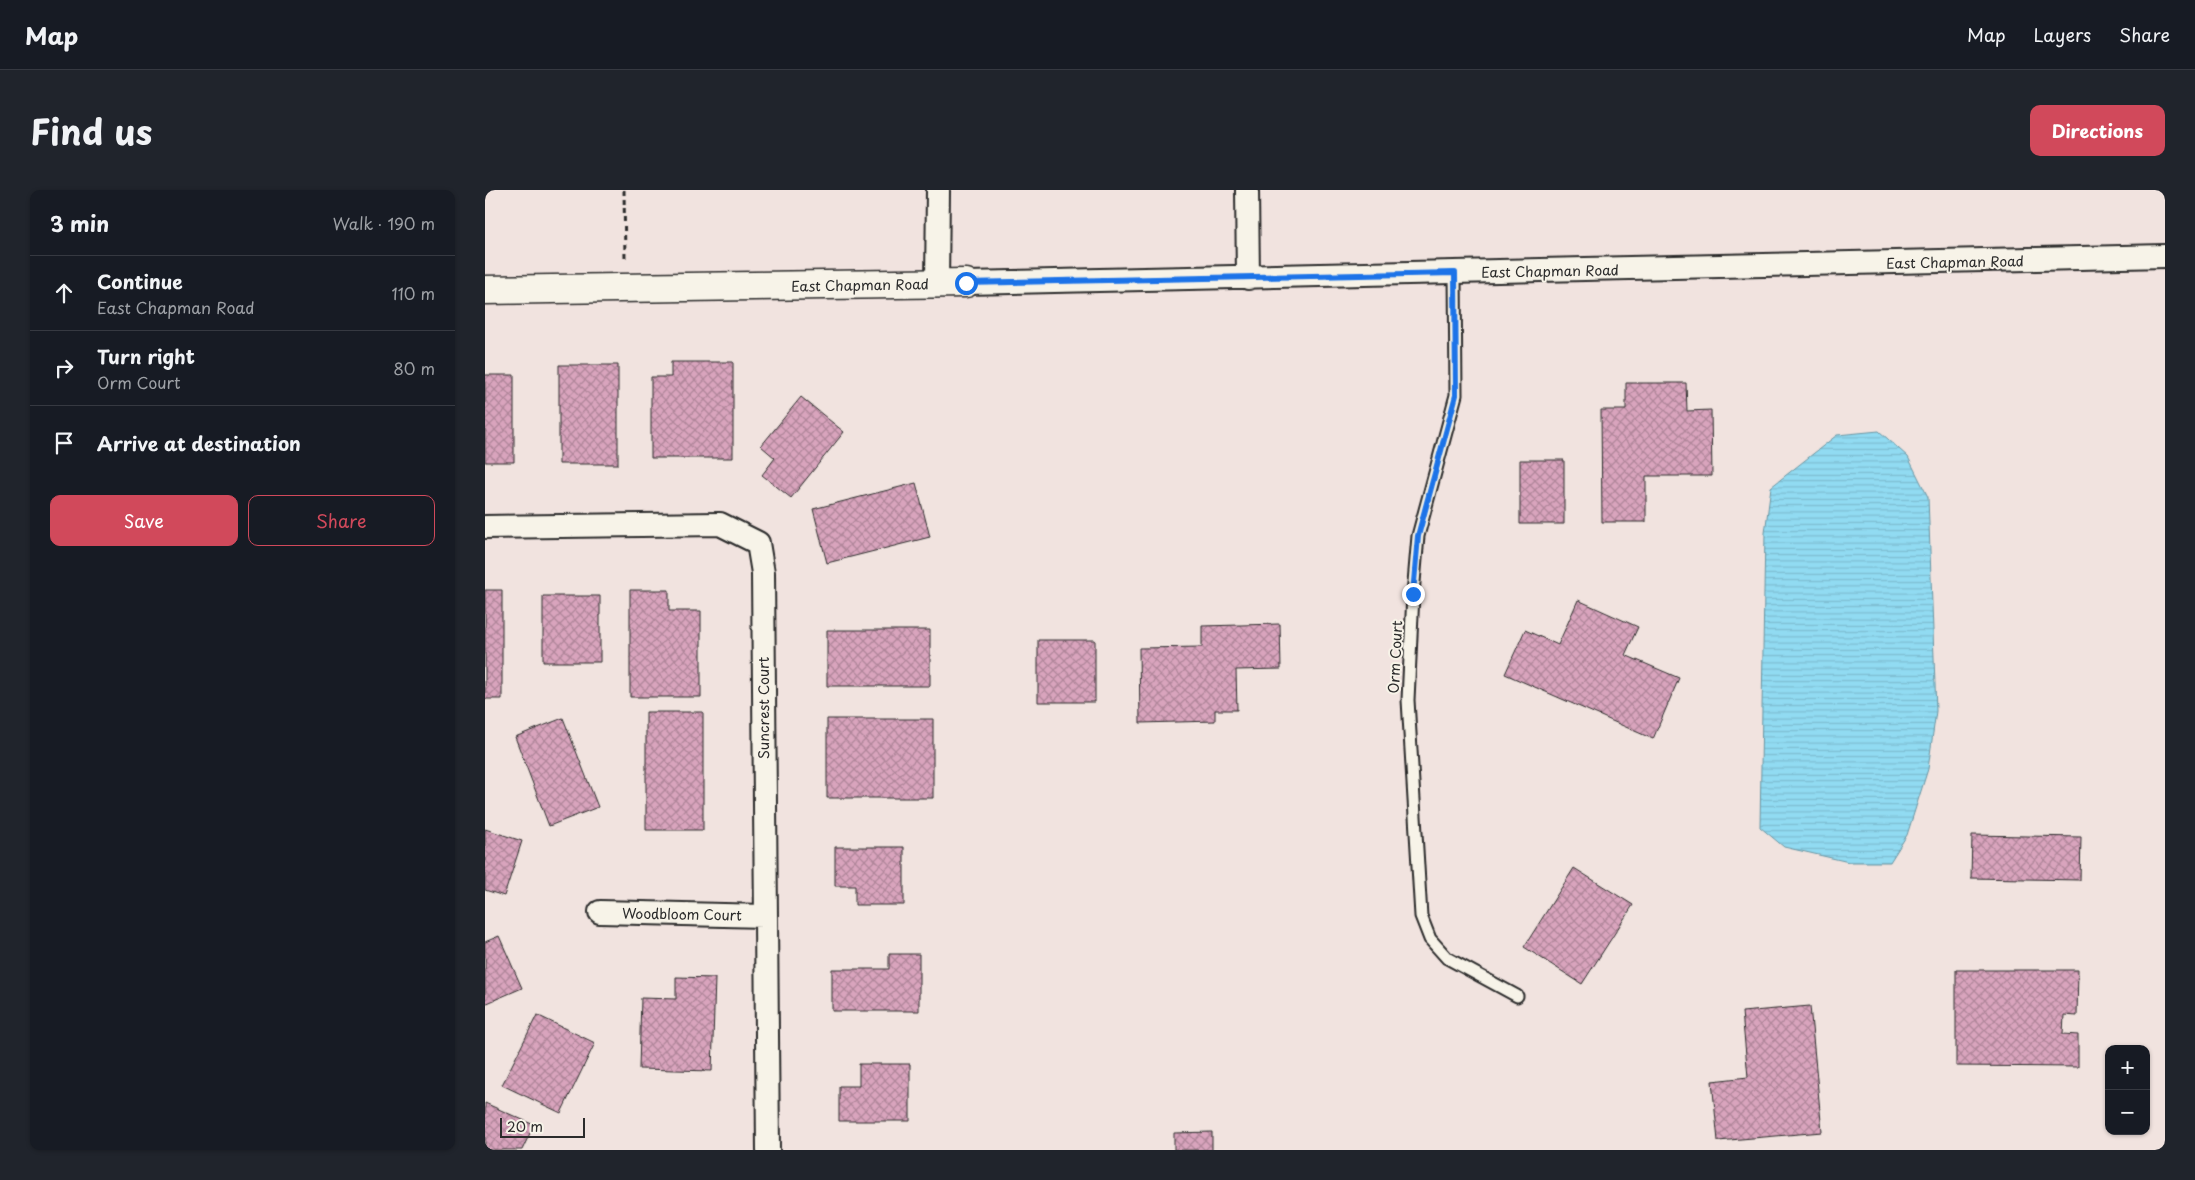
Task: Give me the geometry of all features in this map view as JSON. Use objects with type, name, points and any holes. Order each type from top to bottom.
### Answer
[{"type":"street","points":[[937,284],[938,190]]},
{"type":"street","points":[[1247,190],[1248,278]]},
{"type":"street","name":"East Chapman Road","points":[[485,290],[937,284],[2163,260]]},
{"type":"street","name":"Suncrest Court","points":[[485,527],[720,524],[758,543],[763,573],[768,1150]]},
{"type":"street","name":"Woodbloom Court","points":[[600,912],[765,916]]},
{"type":"lane","name":"Orm Court","points":[[1455,273],[1456,395],[1418,536],[1413,594],[1408,700],[1421,916],[1430,939],[1447,958],[1517,996]]},
{"type":"path","points":[[624,190],[625,288]]},
{"type":"water","points":[[1879,431],[1908,457],[1928,497],[1936,711],[1928,769],[1907,835],[1890,862],[1849,862],[1784,847],[1760,827],[1765,533],[1771,487],[1837,435]]},
{"type":"building","points":[[671,362],[733,362],[733,458],[651,458],[651,377],[671,377]]},
{"type":"building","points":[[559,365],[618,365],[618,464],[559,464]]},
{"type":"building","points":[[485,375],[514,375],[514,462],[485,462]]},
{"type":"building","points":[[1626,383],[1686,383],[1687,411],[1711,410],[1712,476],[1646,476],[1646,522],[1602,522],[1601,410],[1626,410]]},
{"type":"building","points":[[801,397],[844,432],[791,498],[762,475],[775,458],[761,446]]},
{"type":"building","points":[[1520,460],[1564,460],[1564,524],[1520,524]]},
{"type":"building","points":[[916,483],[930,537],[827,563],[813,509]]},
{"type":"building","points":[[485,590],[502,590],[502,699],[485,699]]},
{"type":"building","points":[[630,590],[669,590],[669,611],[701,611],[701,697],[630,697]]},
{"type":"building","points":[[543,596],[600,596],[600,662],[543,662]]},
{"type":"building","points":[[1578,600],[1638,627],[1625,655],[1679,678],[1653,739],[1505,674],[1525,630],[1558,645]]},
{"type":"building","points":[[1280,624],[1281,669],[1236,670],[1237,710],[1215,710],[1215,721],[1140,723],[1139,648],[1202,647],[1202,626]]},
{"type":"building","points":[[827,630],[930,630],[930,686],[827,686]]},
{"type":"building","points":[[1038,640],[1095,640],[1095,702],[1038,702]]},
{"type":"building","points":[[646,712],[703,712],[703,830],[646,830]]},
{"type":"building","points":[[563,718],[598,807],[549,826],[515,737]]},
{"type":"building","points":[[827,719],[933,719],[933,798],[827,798]]},
{"type":"building","points":[[485,829],[522,841],[504,896],[485,890]]},
{"type":"building","points":[[1972,835],[2081,837],[2080,880],[1971,878]]},
{"type":"building","points":[[835,847],[904,847],[904,905],[855,905],[855,886],[835,886]]},
{"type":"building","points":[[1574,868],[1633,905],[1582,984],[1524,947]]},
{"type":"building","points":[[499,936],[522,988],[485,1004],[485,942]]},
{"type":"building","points":[[889,954],[919,954],[919,1011],[832,1011],[832,969],[889,969]]},
{"type":"building","points":[[1956,970],[2078,970],[2077,1016],[2064,1015],[2063,1034],[2078,1035],[2078,1067],[1956,1066]]},
{"type":"building","points":[[676,977],[715,978],[712,1071],[639,1069],[641,998],[676,999]]},
{"type":"building","points":[[1810,1006],[1822,1132],[1718,1141],[1712,1081],[1748,1077],[1742,1012]]},
{"type":"building","points":[[537,1015],[595,1043],[561,1113],[502,1085]]},
{"type":"building","points":[[859,1064],[910,1064],[910,1121],[839,1121],[839,1086],[859,1086]]},
{"type":"building","points":[[485,1103],[534,1125],[522,1150],[485,1150]]},
{"type":"building","points":[[1212,1132],[1212,1150],[1174,1150],[1174,1133]]},
{"type":"route","points":[[966,283],[1455,273],[1456,395],[1451,422],[1418,536],[1413,594]]}]
